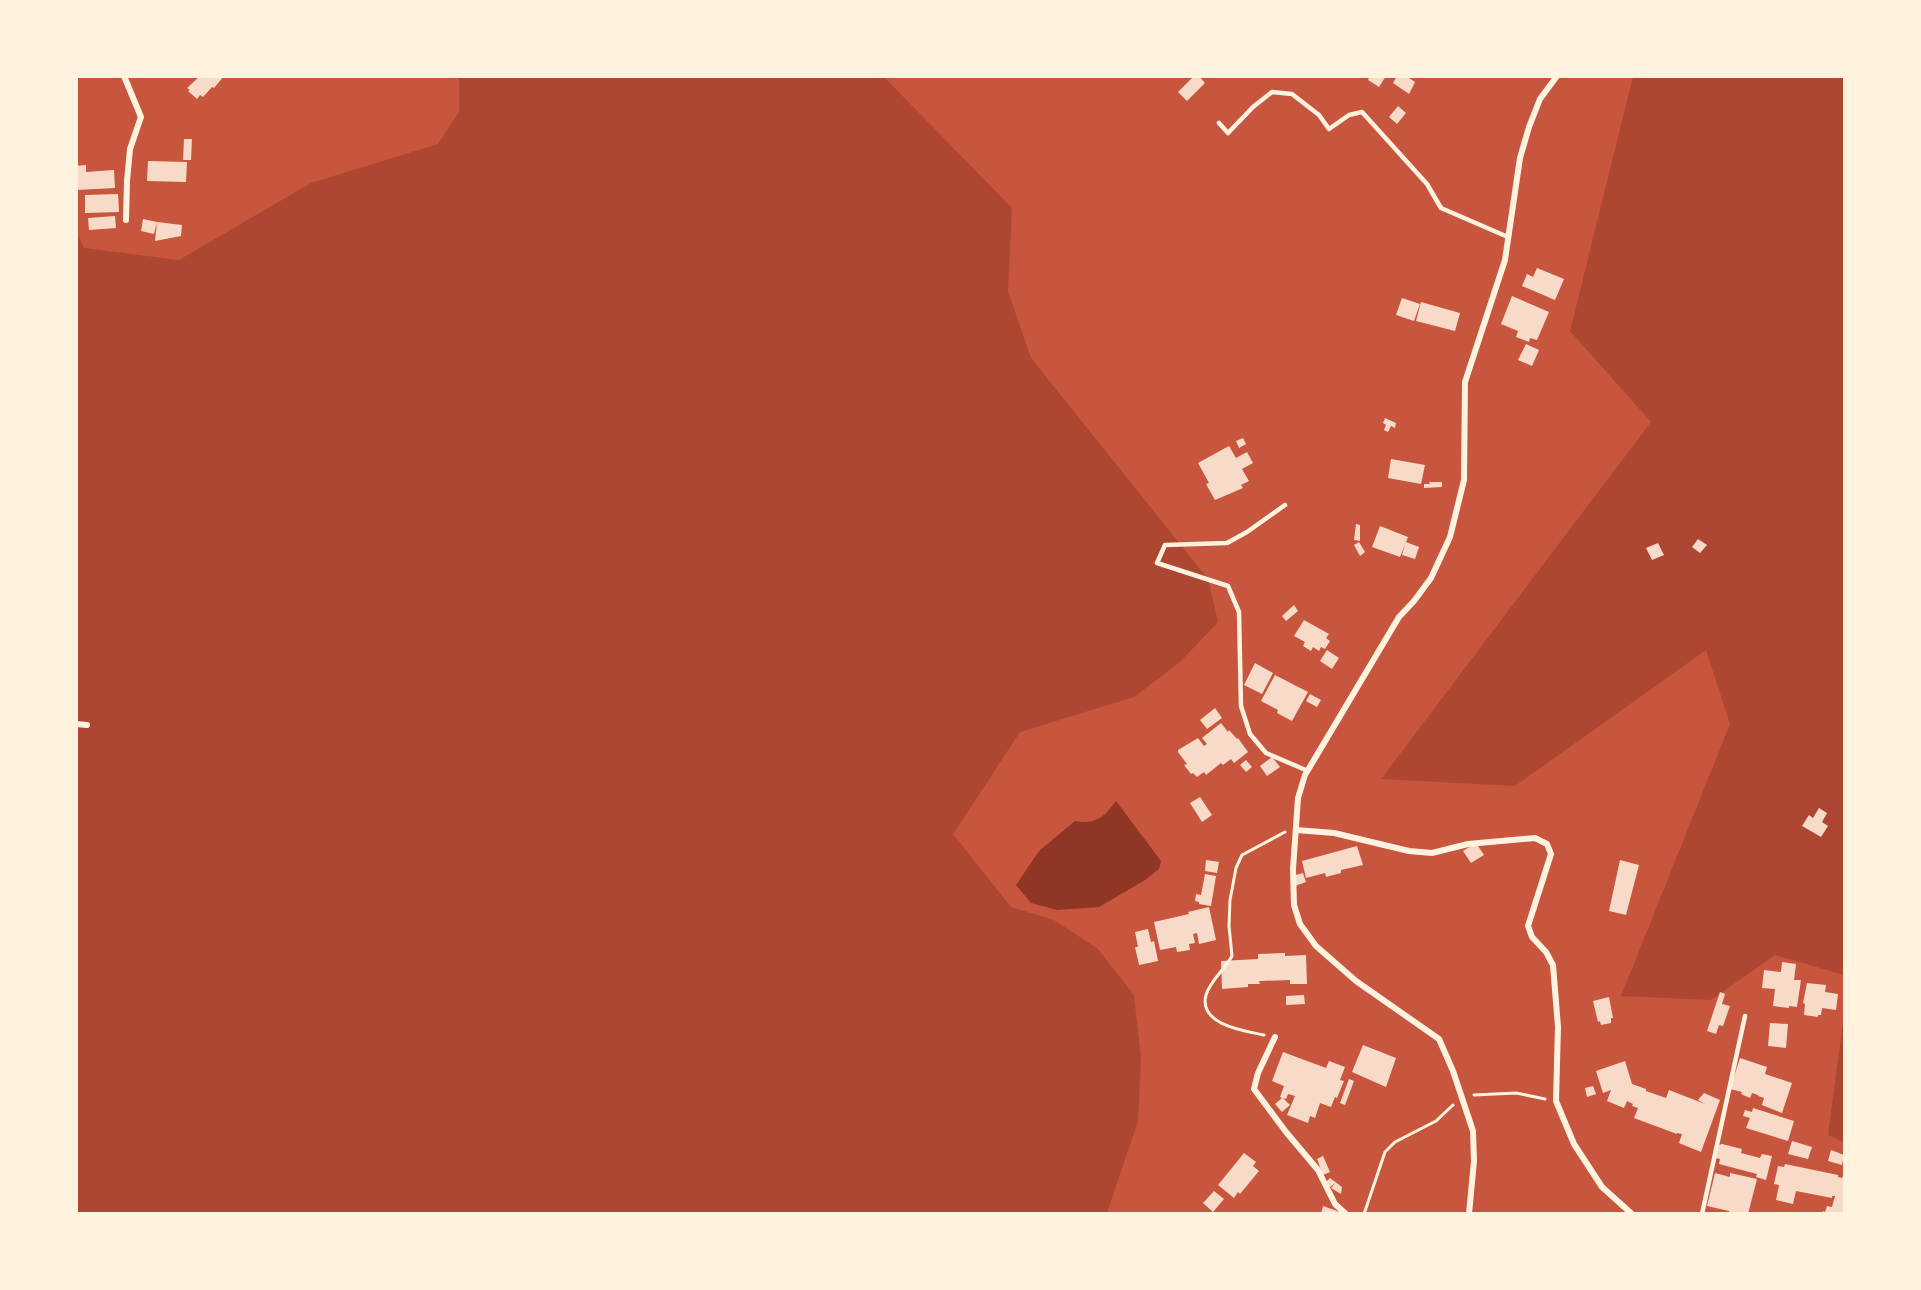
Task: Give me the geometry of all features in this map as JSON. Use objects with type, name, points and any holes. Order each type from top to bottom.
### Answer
[{"type":"street","points":[[124,76],[141,117],[130,149],[126,220]]},
{"type":"street","points":[[1469,1214],[1474,1161],[1473,1131],[1453,1071],[1439,1039],[1356,981],[1316,946],[1300,924],[1294,905],[1293,869],[1298,798],[1308,771],[1399,616],[1414,601],[1431,578],[1450,537],[1464,480],[1465,382],[1505,260],[1520,158],[1529,127],[1540,99],[1557,76]]},
{"type":"street","points":[[76,724],[87,726]]},
{"type":"street","points":[[1296,828],[1334,833],[1409,851],[1432,853],[1468,844],[1535,838],[1547,844],[1551,854],[1528,926],[1533,938],[1546,952],[1553,965],[1558,1028],[1556,1101],[1574,1144],[1602,1187],[1632,1214]]},
{"type":"street","points":[[1275,1037],[1258,1073],[1254,1089],[1318,1170],[1335,1204],[1346,1214]]},
{"type":"lane","points":[[1219,123],[1228,133],[1253,107],[1272,92],[1292,94],[1319,115],[1329,129],[1349,115],[1362,112],[1427,184],[1441,208],[1508,237]]},
{"type":"lane","points":[[1285,505],[1227,543],[1165,545],[1157,562],[1228,586],[1239,612],[1241,706],[1250,734],[1266,753],[1308,771]]},
{"type":"lane","points":[[1702,1214],[1745,1016]]},
{"type":"path","points":[[1275,1037],[1231,1028],[1214,1018],[1206,1008],[1206,995],[1232,956],[1228,926],[1230,900],[1236,868],[1242,855],[1296,828]]},
{"type":"path","points":[[1364,1214],[1385,1152],[1395,1142],[1436,1121],[1462,1097],[1516,1093],[1556,1101]]},
{"type":"shaded area","points":[[883,76],[1012,208],[1008,291],[1031,358],[1208,579],[1218,622],[1180,662],[1134,697],[1020,732],[953,834],[1011,907],[1054,920],[1098,949],[1134,995],[1141,1058],[1138,1121],[1107,1213],[77,1213],[76,231],[84,248],[179,260],[311,183],[438,144],[459,112],[459,77]]},
{"type":"shaded area","points":[[1633,77],[1844,77],[1844,975],[1775,955],[1711,1000],[1621,996],[1730,724],[1706,650],[1515,786],[1381,779],[1651,422],[1570,331]]},
{"type":"shaded area","points":[[1116,801],[1161,861],[1159,869],[1145,880],[1099,907],[1057,910],[1031,903],[1016,885],[1039,851],[1075,821],[1089,822],[1099,819]]},
{"type":"shaded area","points":[[1844,1015],[1844,1142],[1828,1135]]},
{"type":"building","points":[[200,76],[224,76],[214,88],[212,87],[203,97],[200,95],[197,99],[187,88]]},
{"type":"building","points":[[1194,76],[1199,76],[1205,83],[1187,101],[1178,92]]},
{"type":"building","points":[[1370,76],[1386,76],[1379,87],[1368,80]]},
{"type":"building","points":[[1397,76],[1406,76],[1415,82],[1409,94],[1393,83]]},
{"type":"building","points":[[1398,106],[1406,113],[1397,124],[1389,117]]},
{"type":"building","points":[[184,139],[192,139],[191,160],[183,160]]},
{"type":"building","points":[[148,161],[187,162],[186,182],[147,181]]},
{"type":"building","points":[[86,165],[86,172],[114,170],[115,188],[76,190],[76,166]]},
{"type":"building","points":[[118,194],[119,212],[85,213],[85,195]]},
{"type":"building","points":[[115,216],[116,228],[89,230],[88,218]]},
{"type":"building","points":[[143,219],[157,222],[154,234],[141,231]]},
{"type":"building","points":[[157,222],[182,225],[181,236],[155,241]]},
{"type":"building","points":[[1537,268],[1564,279],[1555,300],[1522,286],[1527,274],[1533,277]]},
{"type":"building","points":[[1512,296],[1549,312],[1537,340],[1530,338],[1529,342],[1516,337],[1518,331],[1501,324]]},
{"type":"building","points":[[1402,298],[1420,304],[1414,321],[1396,315]]},
{"type":"building","points":[[1421,302],[1460,313],[1455,331],[1416,321]]},
{"type":"building","points":[[1526,344],[1539,350],[1532,366],[1518,360]]},
{"type":"building","points":[[1385,418],[1396,423],[1395,428],[1391,426],[1388,432],[1384,430]]},
{"type":"building","points":[[1243,438],[1246,444],[1239,448],[1236,441]]},
{"type":"building","points":[[1229,446],[1236,458],[1247,452],[1253,463],[1242,469],[1249,481],[1241,485],[1243,488],[1215,500],[1198,463]]},
{"type":"building","points":[[1391,459],[1425,465],[1421,484],[1388,478]]},
{"type":"building","points":[[1429,482],[1442,482],[1442,487],[1424,488],[1424,484],[1430,484]]},
{"type":"building","points":[[1356,524],[1360,525],[1360,541],[1354,540]]},
{"type":"building","points":[[1380,526],[1408,537],[1406,542],[1419,547],[1415,559],[1402,555],[1405,545],[1400,557],[1372,547]]},
{"type":"building","points":[[1698,539],[1707,545],[1700,553],[1692,547]]},
{"type":"building","points":[[1359,542],[1365,552],[1360,556],[1354,545]]},
{"type":"building","points":[[1658,543],[1664,555],[1652,560],[1646,548]]},
{"type":"building","points":[[1294,605],[1298,611],[1286,621],[1282,616]]},
{"type":"building","points":[[1304,620],[1329,634],[1326,638],[1330,641],[1325,649],[1321,647],[1319,651],[1313,647],[1311,651],[1303,646],[1305,642],[1294,636]]},
{"type":"building","points":[[1327,650],[1339,658],[1332,669],[1320,661]]},
{"type":"building","points":[[1255,663],[1273,673],[1262,694],[1244,685]]},
{"type":"building","points":[[1275,675],[1308,692],[1292,721],[1261,701]]},
{"type":"building","points":[[1310,694],[1321,700],[1317,707],[1306,701]]},
{"type":"building","points":[[1215,708],[1222,718],[1207,729],[1200,720]]},
{"type":"building","points":[[1221,723],[1228,732],[1229,730],[1238,738],[1248,752],[1234,763],[1231,759],[1223,765],[1221,763],[1206,775],[1204,772],[1197,777],[1191,774],[1184,765],[1187,764],[1178,750],[1198,738],[1204,746],[1207,744],[1202,738]]},
{"type":"building","points":[[1272,757],[1280,767],[1267,776],[1260,766]]},
{"type":"building","points":[[1246,760],[1252,767],[1246,772],[1240,765]]},
{"type":"building","points":[[1200,797],[1212,815],[1202,822],[1190,803]]},
{"type":"building","points":[[1819,808],[1827,813],[1822,822],[1828,826],[1821,837],[1802,826],[1809,815],[1813,818]]},
{"type":"building","points":[[1476,843],[1484,855],[1471,863],[1463,851]]},
{"type":"building","points":[[1357,846],[1363,865],[1341,870],[1341,873],[1326,877],[1325,873],[1306,878],[1302,861]]},
{"type":"building","points":[[1206,860],[1219,862],[1217,873],[1205,871]]},
{"type":"building","points":[[1620,860],[1639,865],[1626,915],[1609,911]]},
{"type":"building","points":[[1303,873],[1306,882],[1295,886],[1292,876]]},
{"type":"building","points":[[1205,874],[1216,876],[1211,906],[1195,901],[1196,894],[1201,895]]},
{"type":"building","points":[[1209,907],[1216,940],[1199,944],[1197,933],[1193,934],[1195,943],[1189,944],[1190,950],[1177,952],[1176,947],[1160,950],[1154,922]]},
{"type":"building","points":[[1148,929],[1151,942],[1154,941],[1158,961],[1139,965],[1135,947],[1138,947],[1135,932]]},
{"type":"building","points":[[1285,953],[1285,956],[1306,955],[1307,984],[1290,984],[1290,980],[1259,981],[1260,984],[1248,984],[1248,987],[1222,989],[1221,961],[1258,959],[1258,954]]},
{"type":"building","points":[[1782,962],[1796,964],[1794,980],[1801,980],[1797,1007],[1773,1006],[1775,989],[1762,988],[1764,970],[1781,972]]},
{"type":"building","points":[[1807,983],[1826,985],[1825,992],[1838,994],[1836,1010],[1822,1008],[1821,1015],[1818,1017],[1804,1015],[1805,1004],[1803,1003]]},
{"type":"building","points":[[1720,992],[1725,994],[1722,1004],[1730,1006],[1723,1026],[1719,1025],[1716,1034],[1707,1031]]},
{"type":"building","points":[[1304,995],[1305,1004],[1286,1005],[1286,996]]},
{"type":"building","points":[[1609,997],[1613,1018],[1611,1018],[1611,1023],[1601,1025],[1600,1021],[1598,1022],[1593,1001]]},
{"type":"building","points":[[1770,1023],[1788,1024],[1786,1048],[1768,1046]]},
{"type":"building","points":[[1363,1045],[1396,1058],[1386,1087],[1352,1072]]},
{"type":"building","points":[[1283,1052],[1326,1068],[1329,1061],[1345,1067],[1340,1080],[1344,1081],[1337,1098],[1335,1097],[1331,1107],[1320,1103],[1315,1118],[1310,1116],[1308,1123],[1287,1115],[1295,1096],[1288,1094],[1286,1099],[1283,1098],[1290,1105],[1282,1112],[1275,1104],[1282,1098],[1280,1097],[1284,1086],[1272,1081]]},
{"type":"building","points":[[1740,1058],[1767,1067],[1765,1074],[1792,1083],[1782,1113],[1762,1105],[1764,1098],[1758,1095],[1752,1093],[1750,1098],[1741,1094],[1742,1092],[1730,1089]]},
{"type":"building","points":[[1625,1061],[1632,1084],[1646,1091],[1666,1098],[1669,1090],[1705,1104],[1698,1100],[1704,1093],[1720,1100],[1701,1152],[1679,1143],[1682,1134],[1634,1118],[1638,1108],[1632,1106],[1633,1104],[1627,1101],[1624,1108],[1607,1101],[1611,1090],[1603,1093],[1596,1071]]},
{"type":"building","points":[[1349,1079],[1354,1081],[1345,1105],[1340,1103]]},
{"type":"building","points":[[1593,1086],[1596,1094],[1587,1097],[1585,1088]]},
{"type":"building","points":[[1753,1108],[1794,1121],[1788,1141],[1746,1128],[1750,1118],[1743,1116],[1745,1110],[1752,1112]]},
{"type":"building","points":[[1792,1141],[1812,1147],[1808,1159],[1788,1154]]},
{"type":"building","points":[[1719,1145],[1742,1149],[1741,1153],[1760,1158],[1762,1154],[1772,1156],[1766,1180],[1756,1177],[1757,1174],[1719,1164],[1720,1159],[1716,1158]]},
{"type":"building","points":[[1831,1150],[1844,1155],[1842,1165],[1828,1161]]},
{"type":"building","points":[[1244,1153],[1256,1162],[1253,1166],[1259,1171],[1234,1198],[1218,1185]]},
{"type":"building","points":[[1323,1156],[1330,1172],[1323,1175],[1317,1159]]},
{"type":"building","points":[[1785,1164],[1838,1175],[1842,1178],[1844,1173],[1844,1214],[1822,1214],[1827,1206],[1832,1207],[1835,1196],[1832,1198],[1796,1191],[1793,1204],[1776,1200],[1779,1185],[1774,1184],[1778,1166],[1784,1167]]},
{"type":"building","points":[[1715,1173],[1730,1177],[1730,1173],[1757,1179],[1748,1214],[1731,1214],[1729,1211],[1707,1206]]},
{"type":"building","points":[[1330,1178],[1342,1187],[1341,1194],[1331,1188],[1335,1183],[1330,1187],[1326,1182]]},
{"type":"building","points":[[1214,1191],[1224,1199],[1213,1212],[1203,1203]]},
{"type":"building","points":[[1323,1206],[1343,1213],[1343,1214],[1321,1214]]}]
